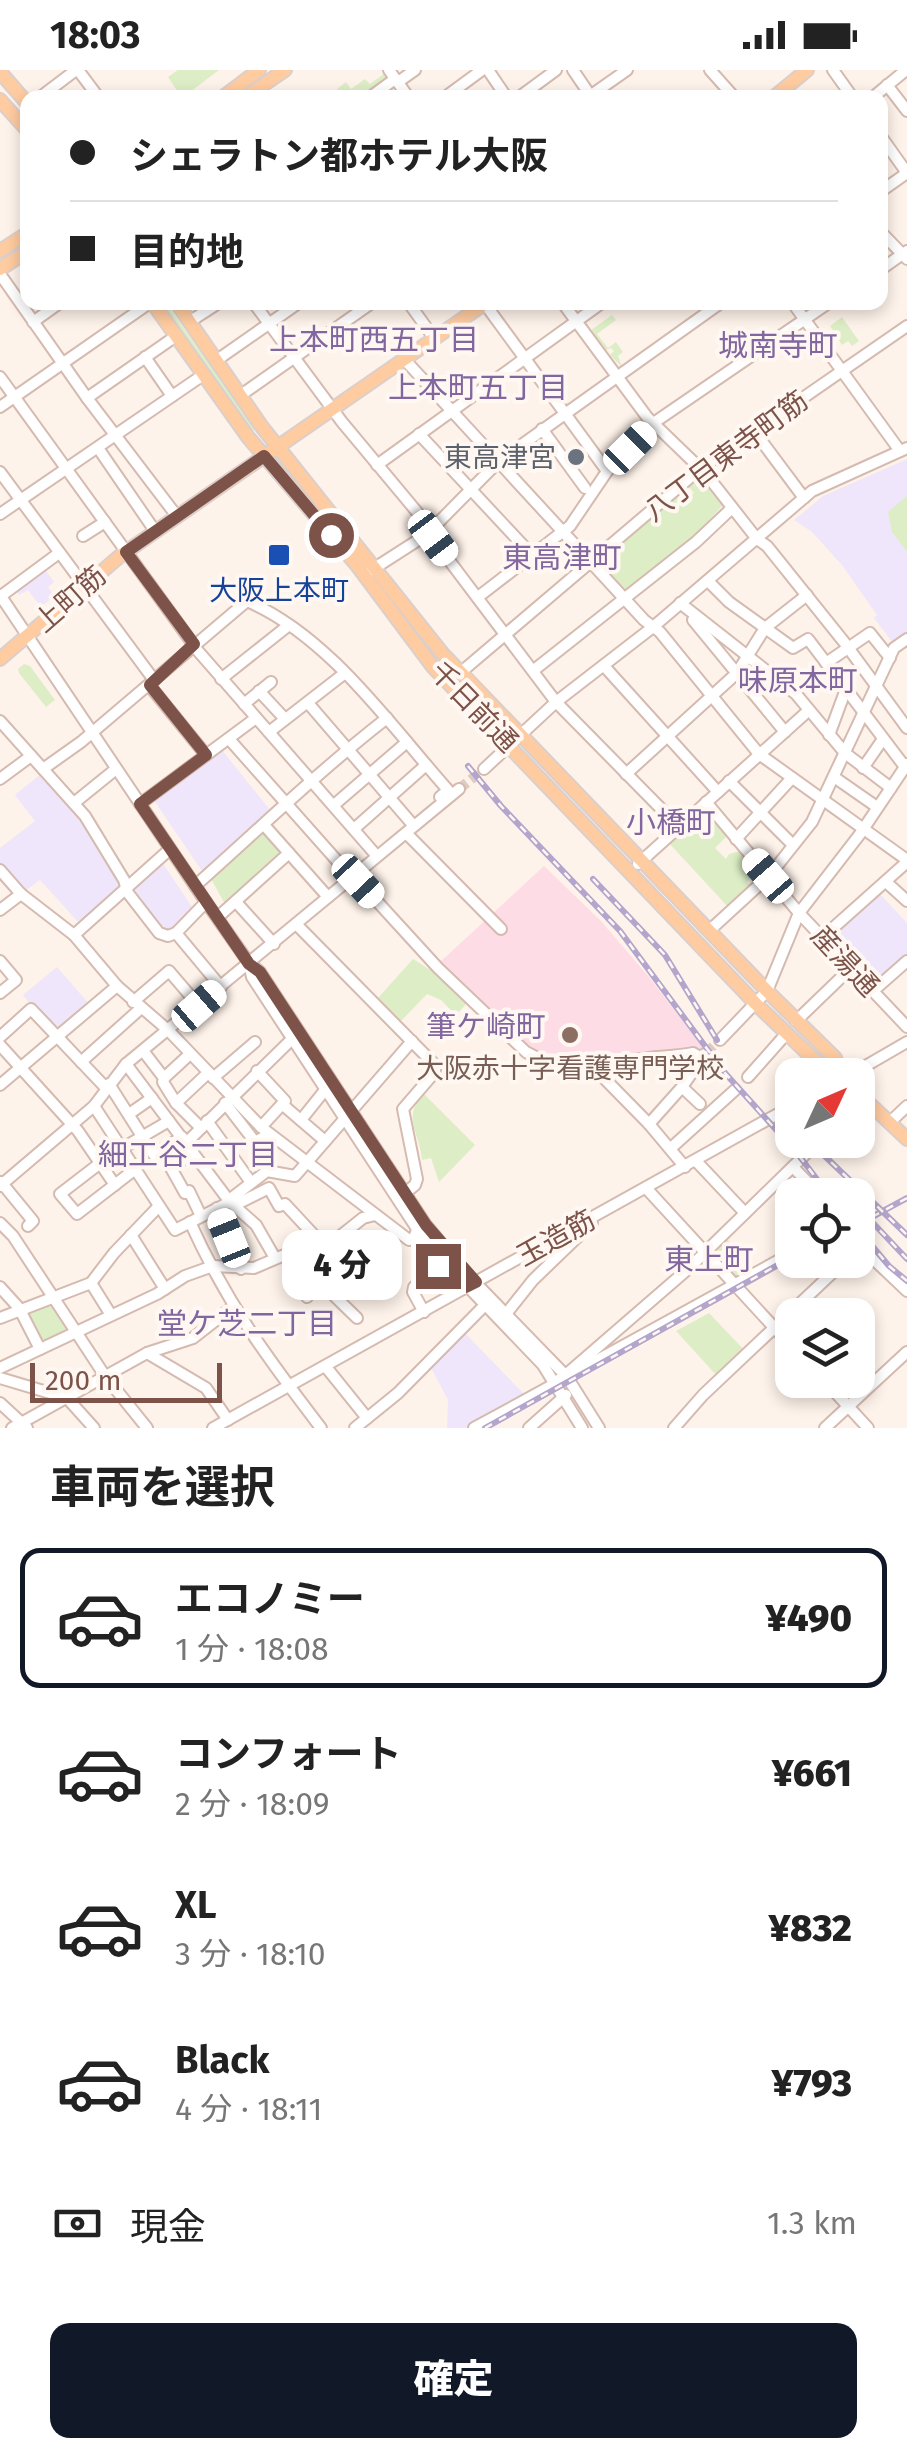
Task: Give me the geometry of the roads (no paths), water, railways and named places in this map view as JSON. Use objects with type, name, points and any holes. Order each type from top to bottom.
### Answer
[{"type":"main road","points":[[259,90],[285,70]]},
{"type":"main road","points":[[783,90],[807,70]]},
{"type":"main road","points":[[0,72],[20,95]]},
{"type":"main road","points":[[230,90],[254,73]]},
{"type":"main road","name":"千日前通","points":[[158,310],[264,456],[460,673],[835,1058]]},
{"type":"main road","name":"千日前通","points":[[182,310],[370,571],[433,667],[756,1004],[813,1058]]},
{"type":"main road","name":"上町筋","points":[[0,659],[84,586],[176,515],[476,310]]},
{"type":"main road","points":[[875,1111],[907,1140]]},
{"type":"street","points":[[50,90],[77,70],[93,90]]},
{"type":"street","points":[[394,77],[415,70]]},
{"type":"street","points":[[456,90],[485,70],[501,90]]},
{"type":"street","points":[[529,90],[556,70]]},
{"type":"street","points":[[598,90],[626,70]]},
{"type":"street","points":[[710,70],[728,90]]},
{"type":"street","points":[[882,90],[906,70]]},
{"type":"street","points":[[888,85],[907,111]]},
{"type":"street","points":[[888,146],[907,173]]},
{"type":"street","points":[[0,272],[20,302]]},
{"type":"street","points":[[25,310],[176,515]]},
{"type":"street","points":[[33,322],[50,310]]},
{"type":"street","points":[[0,407],[140,310]]},
{"type":"street","points":[[190,322],[208,310]]},
{"type":"street","points":[[258,310],[430,530],[556,702],[679,826]]},
{"type":"street","points":[[217,360],[289,310]]},
{"type":"street","points":[[240,394],[362,310]]},
{"type":"street","points":[[414,310],[434,338]]},
{"type":"street","points":[[491,310],[607,470]]},
{"type":"street","points":[[568,310],[652,424],[700,470],[808,595],[907,728]]},
{"type":"street","points":[[377,465],[592,310]]},
{"type":"street","points":[[370,571],[430,530],[498,461],[711,310]]},
{"type":"street","points":[[484,769],[556,702],[818,487],[904,449],[797,310]]},
{"type":"street","points":[[478,596],[564,532],[587,492],[652,424],[818,310]]},
{"type":"street","name":"八丁目東寺町筋","points":[[460,673],[700,470],[907,326]]},
{"type":"street","points":[[87,398],[176,336]]},
{"type":"street","points":[[145,357],[172,396]]},
{"type":"street","points":[[405,360],[652,626],[759,754],[907,861],[823,937]]},
{"type":"street","points":[[0,514],[203,375]]},
{"type":"street","points":[[0,376],[221,679],[376,855]]},
{"type":"street","points":[[542,429],[587,492]]},
{"type":"street","points":[[754,431],[804,498]]},
{"type":"street","points":[[419,434],[532,555]]},
{"type":"street","points":[[98,448],[155,531]]},
{"type":"street","points":[[0,472],[206,755]]},
{"type":"street","points":[[534,670],[696,542],[732,508]]},
{"type":"street","points":[[83,536],[106,522]]},
{"type":"street","points":[[60,553],[0,595],[249,964],[252,977],[325,1090],[405,1193],[484,1306],[565,1387],[590,1428]]},
{"type":"street","points":[[708,581],[729,602],[793,648],[808,638],[906,766],[799,913],[767,992],[720,1040]]},
{"type":"street","points":[[626,774],[738,673],[765,628],[808,595]]},
{"type":"street","points":[[43,769],[247,601],[267,609],[345,673],[426,765],[453,789],[297,926],[126,1064],[107,1086],[97,1111]]},
{"type":"street","points":[[680,603],[796,694],[845,754],[891,788]]},
{"type":"street","points":[[680,603],[784,732]]},
{"type":"street","points":[[221,679],[289,626]]},
{"type":"street","points":[[826,663],[870,633],[890,658]]},
{"type":"street","points":[[710,930],[768,876],[812,822],[890,658],[904,646]]},
{"type":"street","points":[[604,666],[718,792]]},
{"type":"street","points":[[269,732],[345,673]]},
{"type":"street","points":[[244,704],[271,682]]},
{"type":"street","points":[[829,735],[846,689]]},
{"type":"street","points":[[259,691],[284,720]]},
{"type":"street","points":[[308,703],[501,929]]},
{"type":"street","points":[[631,870],[808,710]]},
{"type":"street","points":[[140,804],[256,718]]},
{"type":"street","points":[[195,886],[264,825],[285,801],[387,718]]},
{"type":"street","points":[[1,723],[86,816],[126,886],[159,932],[168,936],[176,933],[206,902]]},
{"type":"street","points":[[229,738],[346,872],[526,1052],[545,1062],[588,1067],[606,1078],[671,1148],[745,1212]]},
{"type":"street","points":[[863,768],[883,738]]},
{"type":"street","points":[[334,806],[407,742]]},
{"type":"street","points":[[0,780],[30,756]]},
{"type":"street","points":[[354,829],[426,765]]},
{"type":"street","points":[[74,803],[116,768]]},
{"type":"street","points":[[834,777],[877,807]]},
{"type":"street","points":[[736,838],[792,778]]},
{"type":"street","points":[[729,781],[794,845]]},
{"type":"street","name":"産湯通","points":[[706,802],[799,913],[907,1027]]},
{"type":"street","points":[[264,825],[328,897]]},
{"type":"street","points":[[74,934],[170,849]]},
{"type":"street","points":[[218,917],[288,853]]},
{"type":"street","points":[[0,870],[20,894],[74,934],[118,986],[190,1054],[228,1100],[255,1142],[285,1101],[257,1071]]},
{"type":"street","points":[[886,882],[907,901]]},
{"type":"street","points":[[0,910],[20,894]]},
{"type":"street","points":[[236,902],[274,944]]},
{"type":"street","points":[[297,926],[436,1066],[434,1074],[402,1109],[417,1179],[415,1186],[405,1193]]},
{"type":"street","points":[[176,933],[220,987]]},
{"type":"street","points":[[873,991],[907,961]]},
{"type":"street","points":[[0,962],[16,980],[0,993]]},
{"type":"street","points":[[249,964],[260,972],[417,1230],[443,1262],[506,1314],[565,1387],[590,1428]]},
{"type":"street","points":[[796,1021],[852,968]]},
{"type":"street","points":[[80,1062],[169,971],[199,1006]]},
{"type":"street","points":[[0,1086],[118,986]]},
{"type":"street","points":[[0,1036],[31,1009],[119,1098],[154,1155],[187,1144]]},
{"type":"street","points":[[748,1077],[786,1033]]},
{"type":"street","points":[[202,1216],[171,1168],[204,1124],[292,1039]]},
{"type":"street","points":[[231,1202],[250,1181],[267,1171],[295,1176],[412,1041]]},
{"type":"street","points":[[176,1103],[254,1042]]},
{"type":"street","points":[[875,1061],[907,1042]]},
{"type":"street","points":[[0,1044],[72,1124],[114,1184]]},
{"type":"street","points":[[144,1052],[164,1078],[176,1103],[204,1124],[250,1181]]},
{"type":"street","points":[[164,1078],[190,1054]]},
{"type":"street","points":[[606,1078],[612,1071],[644,1056],[703,1056],[650,1124]]},
{"type":"street","points":[[126,1064],[231,1202],[256,1225],[275,1258]]},
{"type":"street","points":[[682,1087],[700,1104]]},
{"type":"street","points":[[301,1120],[325,1090]]},
{"type":"street","points":[[671,1148],[735,1090]]},
{"type":"street","points":[[28,1226],[33,1220],[1,1184],[72,1124],[119,1098]]},
{"type":"street","points":[[128,1114],[152,1098]]},
{"type":"street","points":[[283,1105],[325,1141]]},
{"type":"street","points":[[889,1123],[907,1106]]},
{"type":"street","points":[[97,1111],[175,1230],[269,1188],[279,1206],[285,1204],[385,1290]]},
{"type":"street","name":"玉造筋","points":[[214,1428],[775,1116]]},
{"type":"street","points":[[121,1149],[169,1121]]},
{"type":"street","points":[[266,1132],[410,1240],[417,1230]]},
{"type":"street","points":[[266,1132],[267,1171]]},
{"type":"street","points":[[530,1428],[630,1321],[803,1158]]},
{"type":"street","points":[[99,1164],[60,1194],[77,1214],[134,1170]]},
{"type":"street","points":[[797,1164],[807,1178]]},
{"type":"street","points":[[646,1188],[775,1328],[674,1428]]},
{"type":"street","points":[[0,1318],[91,1283],[159,1206]]},
{"type":"street","points":[[217,1208],[241,1268]]},
{"type":"street","points":[[0,1368],[136,1304],[184,1276],[209,1268],[254,1268],[275,1258],[328,1244],[375,1214]]},
{"type":"street","points":[[506,1314],[532,1280],[599,1214]]},
{"type":"street","points":[[0,1222],[105,1376],[146,1428]]},
{"type":"street","points":[[190,1222],[209,1268],[267,1360],[320,1428]]},
{"type":"street","points":[[131,1236],[165,1289]]},
{"type":"street","points":[[294,1252],[306,1297],[318,1281],[328,1244]]},
{"type":"street","points":[[424,1312],[413,1290],[443,1262]]},
{"type":"street","points":[[474,1428],[565,1387],[775,1262]]},
{"type":"street","points":[[875,1266],[907,1291]]},
{"type":"street","points":[[806,1298],[827,1278]]},
{"type":"street","points":[[318,1281],[358,1318]]},
{"type":"street","points":[[91,1283],[111,1315]]},
{"type":"street","points":[[0,1288],[19,1308],[40,1350]]},
{"type":"street","points":[[0,1403],[20,1426],[147,1353],[193,1338],[234,1306]]},
{"type":"street","points":[[355,1428],[428,1364],[484,1306]]},
{"type":"street","points":[[825,1428],[907,1352]]},
{"type":"street","points":[[147,1353],[206,1388],[228,1420]]},
{"type":"street","points":[[326,1367],[368,1418]]},
{"type":"street","points":[[0,1378],[67,1398],[94,1428]]},
{"type":"street","points":[[841,1398],[868,1428]]},
{"type":"tunnel","points":[[459,789],[484,769]]},
{"type":"tunnel","points":[[706,1053],[720,1040]]},
{"type":"railway","points":[[468,766],[620,931],[725,1073],[816,1178]]},
{"type":"railway","points":[[593,879],[665,955],[717,1040]]},
{"type":"railway","points":[[827,1158],[907,1235]]},
{"type":"railway","points":[[875,1215],[907,1198]]},
{"type":"railway","points":[[875,1225],[907,1259]]},
{"type":"railway","points":[[875,1249],[907,1281]]},
{"type":"railway","points":[[485,1428],[775,1266]]},
{"type":"place","name":"東高津宮","points":[[576,457]]},
{"type":"place","name":"大阪上本町","points":[[279,555]]},
{"type":"place","name":"大阪赤十字看護専門学校","points":[[570,1035]]},
{"type":"district","name":"上本町西五丁目","points":[[374,340]]},
{"type":"district","name":"城南寺町","points":[[778,346]]},
{"type":"district","name":"上本町五丁目","points":[[478,388]]},
{"type":"district","name":"東高津町","points":[[562,558]]},
{"type":"district","name":"味原本町","points":[[798,681]]},
{"type":"district","name":"小橋町","points":[[671,823]]},
{"type":"district","name":"筆ケ崎町","points":[[486,1027]]},
{"type":"district","name":"細工谷二丁目","points":[[188,1155]]},
{"type":"district","name":"東上町","points":[[709,1260]]},
{"type":"district","name":"堂ケ芝二丁目","points":[[247,1324]]}]
